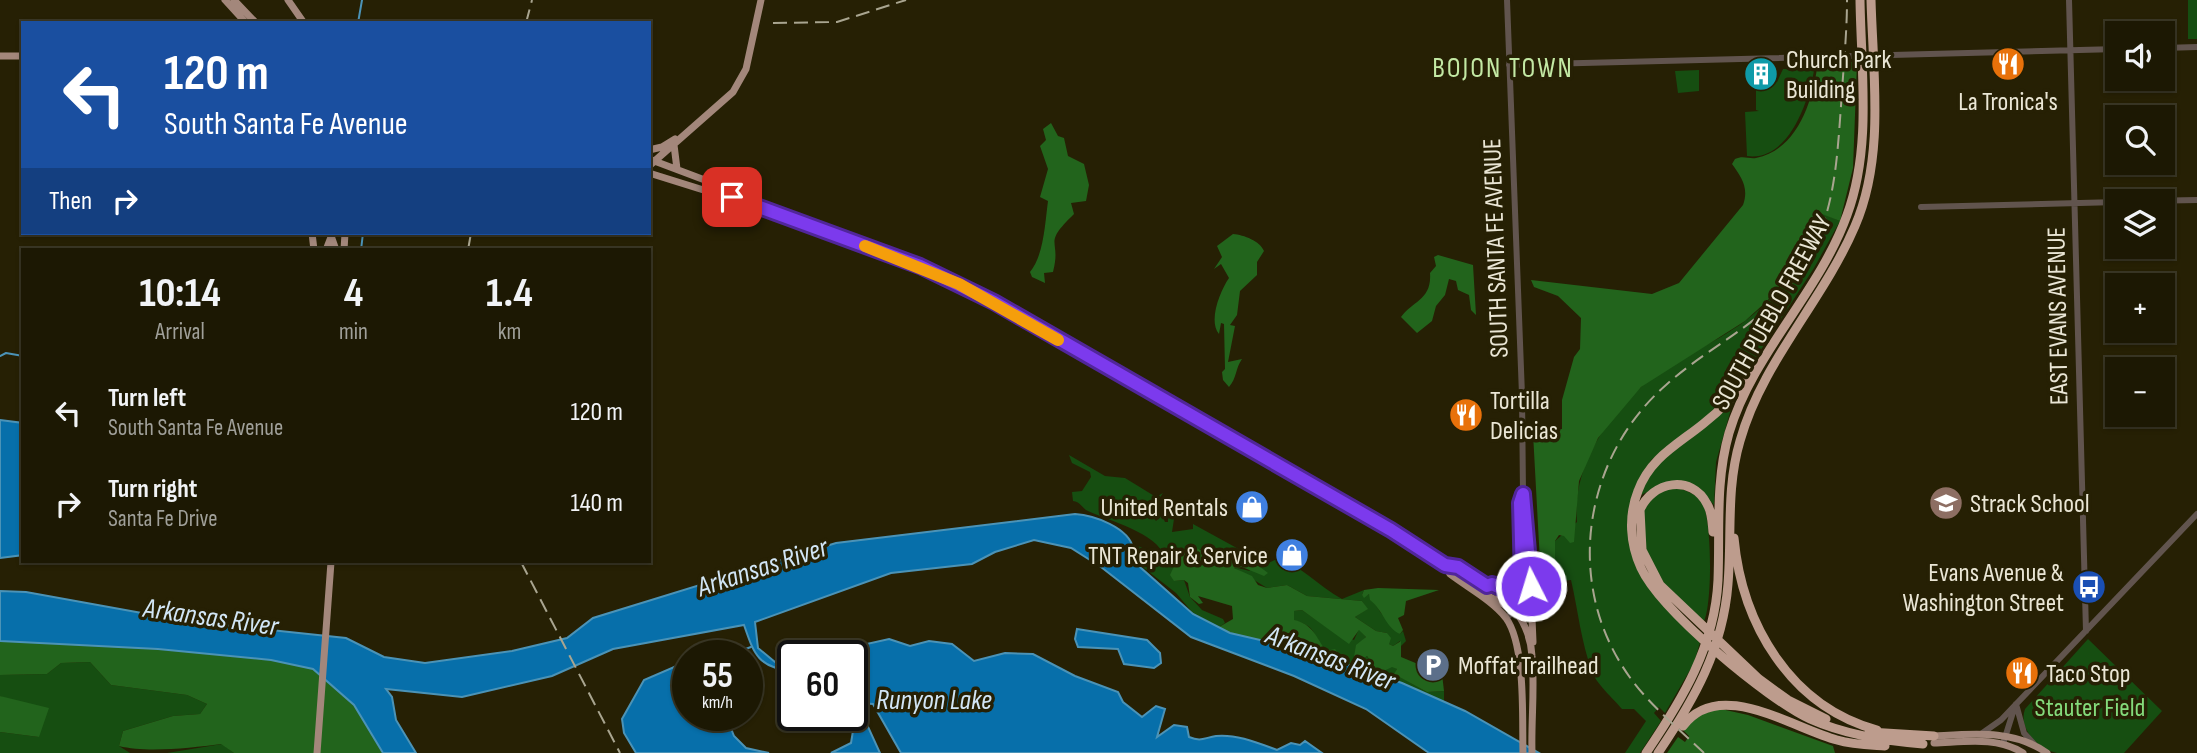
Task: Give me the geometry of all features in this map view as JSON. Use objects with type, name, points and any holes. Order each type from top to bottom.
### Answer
[{"type":"highway","name":"SOUTH PUEBLO FREEWAY","points":[[1646,753],[1693,678],[1707,640],[1717,592],[1718,498],[1726,446],[1739,408],[1778,336],[1839,235],[1854,192],[1863,126],[1860,0]]},
{"type":"highway","name":"SOUTH PUEBLO FREEWAY","points":[[1658,753],[1695,695],[1720,632],[1728,581],[1733,470],[1743,429],[1759,390],[1844,248],[1863,206],[1873,154],[1871,0]]},
{"type":"highway","points":[[1778,336],[1726,404],[1657,460],[1636,497],[1632,531],[1641,568],[1655,590],[1693,622],[1766,693],[1809,718],[1861,736],[1923,744]]},
{"type":"highway","points":[[1733,470],[1738,566],[1747,603],[1766,643],[1792,678],[1828,709],[1857,724],[1896,736]]},
{"type":"highway","points":[[1693,622],[1655,579],[1642,550],[1640,510],[1656,490],[1681,485],[1695,490],[1705,500],[1713,530],[1717,592]]},
{"type":"highway","points":[[1728,656],[1767,686],[1811,712],[1848,727],[1934,740]]},
{"type":"highway","points":[[1663,753],[1689,718],[1705,708],[1723,704],[1740,705],[1846,743],[1923,744],[1934,740]]},
{"type":"main road","points":[[225,0],[244,21]]},
{"type":"main road","points":[[234,0],[254,21]]},
{"type":"main road","points":[[288,0],[303,21]]},
{"type":"main road","points":[[651,162],[720,107],[742,78],[761,0]]},
{"type":"main road","points":[[0,56],[21,56]]},
{"type":"main road","points":[[651,150],[662,148],[699,124]]},
{"type":"main road","points":[[674,145],[677,170]]},
{"type":"main road","points":[[651,162],[726,188],[732,197]]},
{"type":"main road","points":[[651,174],[721,197],[732,197],[920,266],[994,302],[1391,530],[1445,565],[1460,581],[1506,618],[1517,651],[1523,753]]},
{"type":"main road","points":[[317,753],[331,563]]},
{"type":"main road","points":[[1445,565],[1458,567],[1515,608],[1522,617],[1531,643],[1532,657]]},
{"type":"main road","points":[[1530,570],[1532,753]]},
{"type":"main road","points":[[1487,586],[1492,584],[1512,592],[1520,586],[1522,578]]},
{"type":"main road","points":[[1460,581],[1508,607],[1515,608]]},
{"type":"main road","points":[[1934,740],[1981,734],[2034,744],[2047,753]]},
{"type":"main road","points":[[1934,740],[2004,740],[2023,753]]},
{"type":"street","name":"SOUTH SANTA FE AVENUE","points":[[1506,618],[1525,599],[1530,570],[1523,494],[1507,0]]},
{"type":"street","name":"EAST EVANS AVENUE","points":[[2068,0],[2086,631]]},
{"type":"street","points":[[2175,48],[2197,47]]},
{"type":"street","points":[[1509,65],[2105,49]]},
{"type":"street","points":[[2175,200],[2197,200]]},
{"type":"street","points":[[1921,207],[2105,202]]},
{"type":"street","name":"SOUTH SANTA FE AVENUE","points":[[1515,608],[1524,586],[1520,503],[1523,494]]},
{"type":"street","points":[[1981,734],[1993,728],[2197,514]]},
{"type":"street","points":[[2004,740],[2016,704]]},
{"type":"street","points":[[2016,704],[2024,733],[2034,744]]},
{"type":"green space","points":[[2188,0],[2197,0],[2197,39],[2188,39]]},
{"type":"green space","points":[[1818,62],[1857,62],[1853,168],[1840,221],[1822,214],[1800,261],[1767,301],[1745,321],[1641,387],[1598,438],[1579,481],[1574,542],[1570,543],[1564,536],[1559,535],[1555,541],[1555,570],[1542,599],[1533,433],[1562,429],[1562,400],[1574,357],[1580,349],[1581,318],[1558,296],[1534,287],[1531,280],[1652,294],[1679,283],[1743,205],[1745,188],[1732,164],[1735,159],[1756,158],[1771,153],[1793,133],[1808,106]]},
{"type":"green space","points":[[1796,65],[1815,65],[1803,110],[1795,125],[1775,149],[1762,155],[1747,156],[1745,112],[1759,111],[1756,110],[1756,84],[1777,82],[1783,69],[1796,69]]},
{"type":"green space","points":[[1699,70],[1699,91],[1678,93],[1675,71]]},
{"type":"green space","points":[[1051,123],[1058,136],[1064,138],[1068,156],[1084,164],[1089,185],[1086,201],[1071,203],[1074,214],[1055,237],[1053,272],[1044,273],[1045,283],[1032,277],[1030,272],[1038,257],[1045,229],[1048,201],[1040,197],[1048,169],[1040,146],[1046,140],[1043,129]]},
{"type":"green space","points":[[1822,213],[1840,221],[1814,268],[1740,382],[1703,420],[1651,460],[1631,500],[1636,566],[1657,597],[1701,639],[1694,663],[1665,713],[1659,707],[1654,713],[1661,721],[1640,753],[1625,753],[1646,721],[1634,709],[1622,709],[1594,676],[1585,649],[1571,580],[1552,582],[1555,570],[1555,541],[1577,522],[1577,503],[1585,466],[1614,415],[1653,377],[1733,330],[1758,310],[1791,273]]},
{"type":"green space","points":[[1233,234],[1251,239],[1264,251],[1257,262],[1257,275],[1240,291],[1237,315],[1230,325],[1235,326],[1228,362],[1242,359],[1229,387],[1223,380],[1222,372],[1225,369],[1224,324],[1221,323],[1219,334],[1215,314],[1222,290],[1229,278],[1221,264],[1214,269],[1222,257],[1217,246]]},
{"type":"green space","points":[[1438,255],[1473,265],[1476,315],[1471,310],[1469,295],[1458,290],[1456,281],[1449,279],[1445,295],[1436,306],[1432,321],[1417,333],[1401,317],[1425,295],[1430,273],[1436,266],[1434,257]]},
{"type":"green space","points":[[1733,402],[1716,462],[1714,505],[1707,497],[1668,482],[1641,495],[1648,476],[1657,464]]},
{"type":"green space","points":[[1069,455],[1105,476],[1125,478],[1156,497],[1163,493],[1156,503],[1158,505],[1154,504],[1148,510],[1156,521],[1162,515],[1165,522],[1168,522],[1168,517],[1174,519],[1172,532],[1193,529],[1193,524],[1266,564],[1279,558],[1287,562],[1342,599],[1364,590],[1362,595],[1364,597],[1369,594],[1381,613],[1400,634],[1403,631],[1406,641],[1401,646],[1400,641],[1393,646],[1389,644],[1387,633],[1376,631],[1355,617],[1367,609],[1362,601],[1307,596],[1287,585],[1267,588],[1233,567],[1250,571],[1241,558],[1215,557],[1200,549],[1176,562],[1174,581],[1184,580],[1190,597],[1202,610],[1223,619],[1225,623],[1219,627],[1193,613],[1176,593],[1135,561],[1129,549],[1133,548],[1133,544],[1164,557],[1153,541],[1131,528],[1086,510],[1073,501],[1072,492],[1082,491],[1091,477],[1090,472],[1072,463]]},
{"type":"green space","points":[[1678,488],[1702,502],[1708,525],[1710,582],[1703,623],[1660,579],[1646,553],[1642,519],[1649,499],[1659,491]]},
{"type":"green space","points":[[1194,548],[1215,557],[1252,563],[1268,573],[1264,576],[1242,567],[1234,568],[1252,576],[1258,585],[1267,588],[1287,585],[1307,596],[1362,601],[1368,609],[1355,617],[1376,631],[1387,633],[1391,638],[1389,644],[1393,646],[1401,641],[1401,657],[1442,674],[1444,691],[1427,692],[1394,674],[1397,669],[1392,667],[1384,671],[1376,669],[1367,656],[1360,661],[1354,657],[1356,645],[1366,637],[1359,630],[1349,644],[1302,610],[1294,611],[1294,620],[1310,628],[1326,651],[1335,649],[1342,658],[1340,662],[1248,639],[1219,627],[1233,619],[1232,606],[1198,596],[1203,603],[1199,604],[1190,597],[1188,583],[1184,580],[1174,581],[1170,575],[1176,562],[1169,558],[1173,553]]},
{"type":"green space","points":[[1364,590],[1439,590],[1406,601],[1404,615],[1398,618],[1403,630],[1400,634],[1370,600],[1369,594],[1364,598],[1362,595]]},
{"type":"green space","points":[[1302,610],[1331,630],[1354,640],[1359,629],[1366,637],[1362,641],[1366,656],[1373,661],[1373,668],[1384,671],[1392,666],[1397,669],[1395,674],[1427,692],[1444,691],[1444,702],[1340,662],[1342,658],[1326,650],[1308,626],[1294,621],[1294,611]]},
{"type":"green space","name":"Stauter Field","points":[[2088,639],[2162,711],[2124,753],[2050,751],[2031,737],[2024,723],[2025,709]]},
{"type":"green space","points":[[0,641],[158,649],[271,660],[313,669],[354,705],[383,753],[234,753],[221,744],[155,749],[119,746],[123,731],[173,716],[200,714],[207,704],[187,695],[111,685],[90,662],[61,663],[47,674],[0,675]]},
{"type":"green space","points":[[90,662],[111,685],[187,695],[207,704],[200,714],[173,716],[123,731],[119,746],[130,753],[0,753],[0,732],[39,737],[9,700],[0,696],[0,675],[47,674],[61,663]]},
{"type":"green space","points":[[0,696],[49,708],[39,737],[0,732]]},
{"type":"green space","points":[[1721,709],[1748,715],[1833,746],[1835,753],[1667,753],[1678,737],[1685,742],[1689,736],[1683,730],[1691,722],[1704,714]]},
{"type":"green space","points":[[222,744],[234,753],[167,753]]},
{"type":"water","points":[[0,420],[21,423],[21,555],[0,558]]},
{"type":"water","name":"Arkansas River","points":[[1075,514],[1092,517],[1125,534],[1133,548],[1129,549],[1140,567],[1193,614],[1230,633],[1308,651],[1402,683],[1465,711],[1539,753],[1429,753],[1366,709],[1294,676],[1191,637],[1101,567],[1071,548],[1034,540],[995,552],[972,564],[891,573],[755,622],[757,640],[750,640],[744,625],[613,649],[552,676],[462,697],[386,689],[392,697],[396,720],[416,753],[383,753],[354,705],[313,669],[271,660],[158,649],[0,641],[0,591],[26,592],[186,621],[346,638],[384,657],[425,663],[512,651],[567,638],[593,618],[836,543]]},
{"type":"water","points":[[1077,629],[1147,640],[1160,653],[1161,663],[1154,668],[1124,664],[1118,649],[1078,647],[1075,639]]},
{"type":"water","name":"Runyon Lake","points":[[889,639],[910,646],[929,641],[952,644],[974,661],[1005,653],[1033,654],[1075,676],[1118,692],[1123,702],[1142,717],[1156,706],[1165,709],[1157,737],[1174,725],[1187,727],[1189,737],[1197,739],[1232,736],[1277,750],[1291,743],[1300,745],[1305,741],[1322,753],[901,753],[873,704],[868,704],[868,644]]},
{"type":"water","points":[[763,652],[777,662],[777,668],[772,667],[765,663]]},
{"type":"water","points":[[672,668],[672,731],[732,731],[746,748],[769,753],[636,753],[624,733],[622,719],[644,680]]},
{"type":"water","name":"Runyon Lake","points":[[868,727],[880,753],[831,753],[851,743],[853,731],[868,731]]},
{"type":"waterway","points":[[358,21],[362,0]]},
{"type":"waterway","points":[[361,248],[363,235]]},
{"type":"waterway","points":[[0,356],[6,353],[21,356]]},
{"type":"waterway","points":[[1132,546],[1163,561],[1167,556]]},
{"type":"railway","points":[[527,21],[532,0]]},
{"type":"railway","points":[[773,23],[837,22],[906,0]]},
{"type":"railway","points":[[1704,753],[1629,677],[1604,629],[1593,592],[1590,554],[1593,516],[1602,480],[1618,445],[1639,413],[1685,369],[1742,329],[1777,299],[1793,281],[1816,242],[1829,204],[1836,165],[1847,0]]},
{"type":"railway","points":[[468,248],[471,235]]},
{"type":"railway","points":[[522,563],[620,753]]},
{"type":"slow traffic","points":[[865,246],[959,284],[1058,340]]},
{"type":"place","name":"La Tronica's","points":[[2008,64]]},
{"type":"place","name":"Church Park Building","points":[[1761,74]]},
{"type":"place","name":"Tortilla Delicias","points":[[1466,415]]},
{"type":"place","name":"Strack School","points":[[1946,503]]},
{"type":"place","name":"United Rentals","points":[[1252,507]]},
{"type":"place","name":"TNT Repair & Service","points":[[1292,555]]},
{"type":"place","name":"Evans Avenue & Washington Street","points":[[2089,587]]},
{"type":"place","name":"Moffat Trailhead","points":[[1433,665]]},
{"type":"place","name":"Taco Stop","points":[[2022,673]]},
{"type":"district","name":"BOJON TOWN","points":[[1503,67]]},
{"type":"route","points":[[732,197],[920,266],[959,284],[1391,530],[1445,565],[1458,567],[1487,586],[1492,584],[1503,591],[1517,589],[1522,578],[1520,503],[1523,494],[1526,502],[1531,586]]}]
